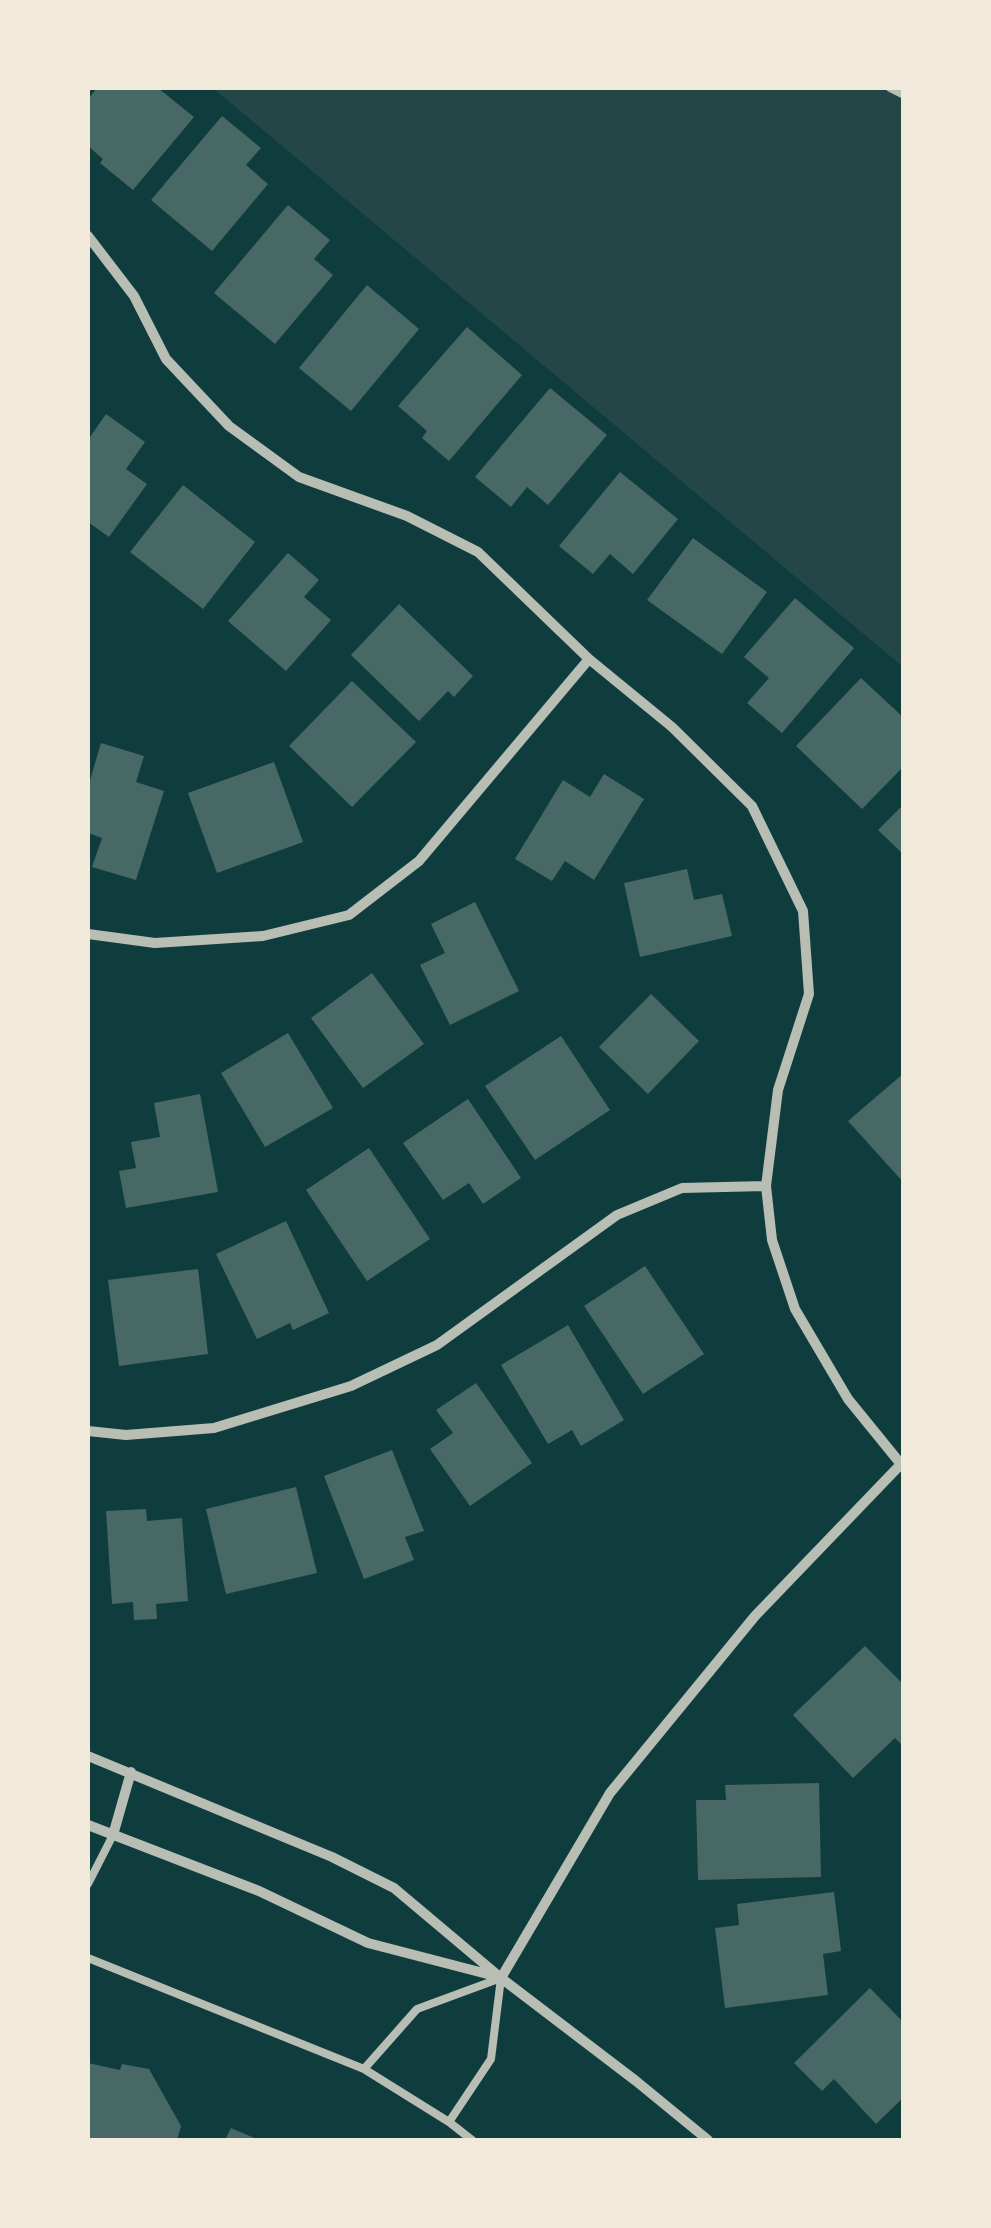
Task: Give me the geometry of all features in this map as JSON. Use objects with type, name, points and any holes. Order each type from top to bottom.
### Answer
[{"type":"street","points":[[88,236],[134,296],[166,359],[229,426],[299,477],[407,516],[478,552],[589,659],[672,727],[752,806],[803,911],[809,994],[778,1090],[766,1186],[772,1240],[796,1310],[848,1399],[902,1462],[755,1616],[610,1793],[501,1978]]},
{"type":"street","points":[[88,934],[154,942],[263,936],[349,915],[418,861],[589,659]]},
{"type":"street","points":[[88,1431],[126,1435],[214,1428],[351,1386],[438,1345],[617,1215],[682,1188],[766,1186]]},
{"type":"street","points":[[88,1756],[332,1856],[394,1888],[501,1978],[708,2140]]},
{"type":"street","points":[[113,1834],[131,1772]]},
{"type":"street","points":[[88,1825],[259,1891],[368,1942],[501,1978]]},
{"type":"lane","points":[[890,88],[904,95]]},
{"type":"lane","points":[[88,1884],[113,1834]]},
{"type":"lane","points":[[88,1958],[364,2069],[472,2140]]},
{"type":"lane","points":[[364,2069],[417,2009],[501,1978],[492,2060],[449,2122]]},
{"type":"shaded area","points":[[213,88],[903,88],[903,667]]},
{"type":"building","points":[[97,88],[158,88],[194,117],[133,190],[100,163],[103,159],[88,146],[88,99]]},
{"type":"building","points":[[222,116],[261,148],[246,165],[268,184],[212,251],[151,200]]},
{"type":"building","points":[[288,205],[330,240],[314,259],[333,275],[275,344],[214,293]]},
{"type":"building","points":[[367,285],[419,329],[351,411],[299,368]]},
{"type":"building","points":[[467,327],[522,375],[449,461],[422,438],[427,431],[398,406]]},
{"type":"building","points":[[550,388],[607,435],[548,505],[527,487],[511,507],[475,477]]},
{"type":"building","points":[[106,414],[145,442],[126,469],[147,484],[109,537],[88,522],[88,440]]},
{"type":"building","points":[[620,472],[678,519],[633,574],[610,554],[593,574],[559,546]]},
{"type":"building","points":[[183,485],[255,542],[203,609],[130,552]]},
{"type":"building","points":[[693,538],[767,592],[722,654],[647,600]]},
{"type":"building","points":[[288,553],[319,580],[304,597],[331,620],[286,671],[228,621]]},
{"type":"building","points":[[795,598],[854,648],[782,733],[747,703],[769,678],[744,657]]},
{"type":"building","points":[[399,604],[473,676],[454,697],[448,691],[419,721],[351,655]]},
{"type":"building","points":[[861,678],[904,718],[904,766],[862,809],[796,746]]},
{"type":"building","points":[[352,681],[416,742],[352,807],[289,746]]},
{"type":"building","points":[[101,743],[144,756],[136,782],[164,791],[136,880],[92,867],[102,838],[88,833],[88,787]]},
{"type":"building","points":[[274,762],[303,842],[217,873],[188,793]]},
{"type":"building","points":[[604,774],[644,799],[594,880],[565,861],[552,881],[515,859],[563,780],[590,797]]},
{"type":"building","points":[[904,804],[904,855],[878,830]]},
{"type":"building","points":[[687,869],[694,900],[722,894],[732,936],[640,957],[624,883]]},
{"type":"building","points":[[475,902],[519,991],[450,1025],[420,965],[445,953],[431,924]]},
{"type":"building","points":[[372,973],[424,1044],[363,1088],[311,1018]]},
{"type":"building","points":[[651,994],[699,1041],[648,1094],[599,1047]]},
{"type":"building","points":[[288,1033],[333,1108],[265,1147],[221,1073]]},
{"type":"building","points":[[561,1036],[610,1110],[535,1160],[485,1086]]},
{"type":"building","points":[[904,1073],[904,1183],[848,1121]]},
{"type":"building","points":[[200,1094],[218,1192],[126,1208],[119,1171],[136,1168],[131,1142],[160,1137],[154,1103]]},
{"type":"building","points":[[468,1099],[521,1178],[483,1204],[469,1183],[443,1200],[403,1143]]},
{"type":"building","points":[[369,1148],[430,1239],[367,1281],[306,1190]]},
{"type":"building","points":[[286,1221],[329,1313],[293,1330],[290,1323],[257,1339],[216,1254]]},
{"type":"building","points":[[645,1266],[704,1354],[643,1394],[584,1306]]},
{"type":"building","points":[[198,1269],[208,1354],[119,1366],[108,1280]]},
{"type":"building","points":[[568,1325],[624,1420],[581,1446],[572,1430],[548,1444],[501,1365]]},
{"type":"building","points":[[476,1383],[532,1463],[470,1506],[430,1449],[453,1433],[436,1410]]},
{"type":"building","points":[[392,1450],[424,1531],[405,1537],[414,1560],[364,1579],[324,1476]]},
{"type":"building","points":[[296,1487],[317,1573],[226,1594],[206,1509]]},
{"type":"building","points":[[146,1509],[147,1521],[182,1518],[188,1601],[156,1604],[157,1619],[134,1620],[133,1602],[112,1604],[106,1511]]},
{"type":"building","points":[[865,1646],[904,1685],[904,1747],[895,1738],[853,1778],[793,1715]]},
{"type":"building","points":[[819,1783],[821,1877],[698,1880],[696,1800],[726,1800],[725,1785]]},
{"type":"building","points":[[834,1892],[841,1951],[823,1954],[828,1995],[725,2008],[715,1928],[739,1925],[737,1904]]},
{"type":"building","points":[[870,1988],[904,2023],[904,2097],[876,2124],[834,2079],[822,2091],[794,2063]]},
{"type":"building","points":[[88,2063],[120,2070],[122,2064],[149,2069],[181,2126],[177,2140],[88,2140]]},
{"type":"building","points":[[231,2128],[259,2140],[225,2140]]}]
